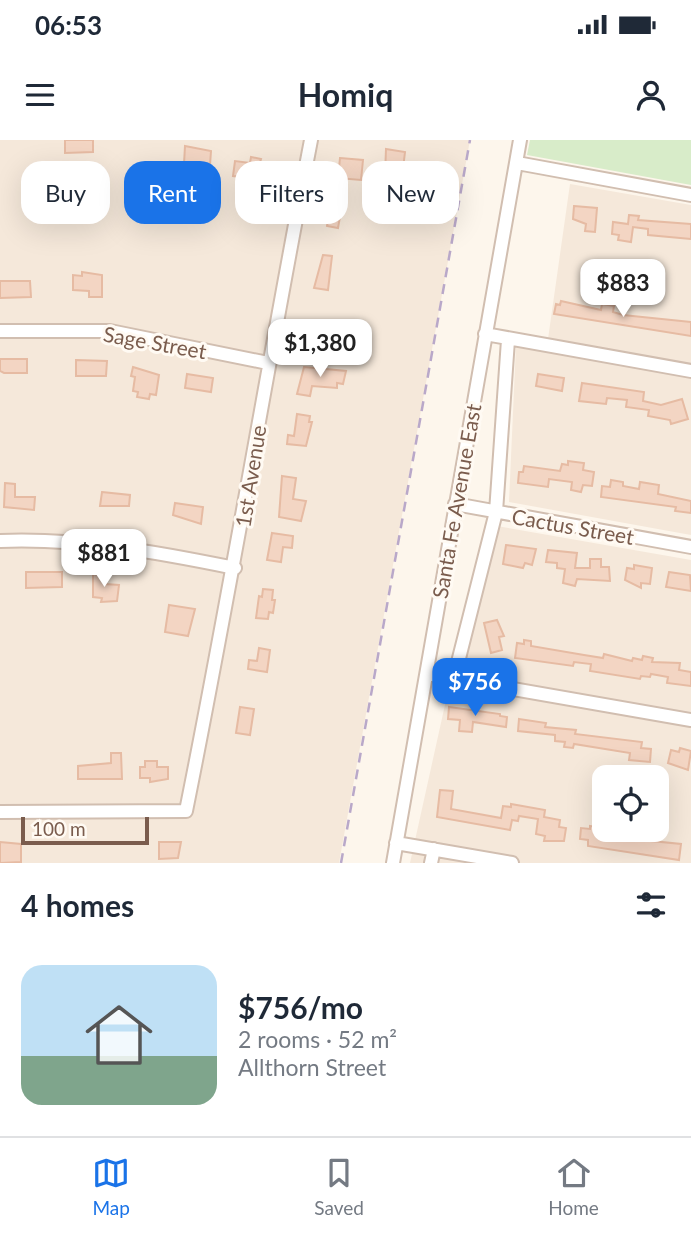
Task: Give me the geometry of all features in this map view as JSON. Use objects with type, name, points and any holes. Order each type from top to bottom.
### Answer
[{"type":"street","name":"1st Avenue","points":[[0,812],[186,811],[235,568],[268,363],[309,140]]},
{"type":"street","name":"Santa Fe Avenue East","points":[[393,863],[520,140]]},
{"type":"street","points":[[516,163],[691,195]]},
{"type":"street","name":"Sage Street","points":[[0,331],[110,331],[268,363]]},
{"type":"street","points":[[485,334],[691,371]]},
{"type":"street","points":[[454,678],[496,512],[509,340]]},
{"type":"street","name":"Cactus Street","points":[[455,505],[691,547]]},
{"type":"street","points":[[0,541],[54,539],[127,547],[235,568]]},
{"type":"street","points":[[427,674],[691,720]]},
{"type":"street","points":[[396,843],[512,863]]},
{"type":"street","points":[[431,863],[434,849]]},
{"type":"shaded area","points":[[0,140],[470,140],[459,201],[459,161],[362,161],[362,224],[455,224],[339,863],[0,863]]},
{"type":"shaded area","points":[[570,184],[691,205],[691,364],[548,339]]},
{"type":"shaded area","points":[[516,345],[691,376],[691,535],[509,502]]},
{"type":"shaded area","points":[[485,524],[691,560],[691,863],[410,863]]},
{"type":"green space","points":[[530,140],[691,140],[691,185],[527,155]]},
{"type":"building","points":[[65,140],[93,140],[93,152],[65,153]]},
{"type":"building","points":[[185,146],[211,151],[210,161],[184,161]]},
{"type":"building","points":[[386,149],[405,152],[404,161],[386,161]]},
{"type":"building","points":[[251,157],[261,159],[260,161],[250,161]]},
{"type":"building","points":[[340,158],[363,160],[361,180],[348,179],[348,161],[340,161]]},
{"type":"building","points":[[574,206],[597,208],[595,232],[585,231],[586,224],[573,219]]},
{"type":"building","points":[[629,215],[639,216],[638,220],[691,224],[691,239],[648,235],[648,229],[633,227],[631,242],[618,240],[619,235],[612,234],[613,222],[628,224]]},
{"type":"building","points":[[327,224],[339,224],[338,228]]},
{"type":"building","points":[[323,255],[332,256],[328,290],[314,288]]},
{"type":"building","points":[[82,272],[102,275],[102,297],[89,297],[89,291],[73,290],[73,275],[82,276]]},
{"type":"building","points":[[0,281],[30,281],[31,297],[0,298]]},
{"type":"building","points":[[561,301],[601,310],[602,304],[614,306],[613,312],[623,315],[691,322],[691,336],[554,314],[556,304],[560,305]]},
{"type":"building","points":[[0,359],[27,359],[27,373],[0,371]]},
{"type":"building","points":[[76,360],[107,361],[106,376],[76,376]]},
{"type":"building","points":[[133,367],[159,375],[156,395],[150,394],[149,399],[137,397],[138,392],[133,391],[135,377],[131,376]]},
{"type":"building","points":[[304,367],[346,371],[343,384],[337,383],[337,388],[312,386],[310,396],[297,394]]},
{"type":"building","points":[[187,374],[213,378],[211,392],[185,388]]},
{"type":"building","points":[[538,374],[564,378],[562,391],[536,386]]},
{"type":"building","points":[[582,383],[644,392],[643,401],[661,405],[682,399],[688,419],[671,424],[670,420],[648,416],[649,410],[626,407],[627,400],[607,398],[606,404],[579,401]]},
{"type":"building","points":[[297,414],[310,416],[309,422],[312,422],[306,446],[287,444],[288,435],[294,436]]},
{"type":"building","points":[[568,461],[584,463],[583,470],[594,472],[592,486],[583,485],[581,492],[571,490],[572,482],[549,479],[548,487],[518,483],[519,472],[523,472],[524,466],[560,471],[562,464],[568,465]]},
{"type":"building","points":[[282,476],[296,478],[293,499],[306,501],[301,521],[279,517]]},
{"type":"building","points":[[611,480],[639,489],[640,482],[659,485],[658,494],[691,501],[691,513],[675,511],[676,507],[601,497],[602,486],[610,487]]},
{"type":"building","points":[[5,483],[15,484],[15,497],[35,497],[34,510],[4,507]]},
{"type":"building","points":[[102,492],[130,495],[129,506],[100,506]]},
{"type":"building","points":[[175,503],[203,507],[201,524],[173,515]]},
{"type":"building","points":[[272,533],[293,536],[292,548],[283,547],[281,562],[267,560]]},
{"type":"building","points":[[506,545],[536,549],[532,565],[525,563],[523,568],[503,564]]},
{"type":"building","points":[[548,550],[577,553],[575,568],[590,568],[590,559],[601,559],[601,567],[609,567],[610,581],[577,579],[575,586],[563,583],[565,569],[557,568],[557,563],[546,562]]},
{"type":"building","points":[[634,565],[652,568],[650,584],[641,583],[641,588],[625,580],[627,568],[634,569]]},
{"type":"building","points":[[26,572],[62,572],[62,587],[26,588]]},
{"type":"building","points":[[669,572],[690,575],[691,591],[666,587]]},
{"type":"building","points":[[93,574],[106,576],[105,584],[119,585],[117,601],[101,602],[102,598],[93,597]]},
{"type":"building","points":[[263,589],[273,590],[272,600],[275,600],[273,613],[269,612],[268,619],[256,618],[259,596],[262,597]]},
{"type":"building","points":[[169,605],[195,609],[188,636],[165,632]]},
{"type":"building","points":[[497,620],[504,636],[499,637],[502,650],[491,653],[484,623]]},
{"type":"building","points":[[524,640],[531,641],[531,646],[603,658],[604,654],[632,661],[633,658],[642,660],[643,656],[653,658],[652,662],[680,663],[679,670],[691,672],[691,686],[667,683],[668,677],[651,674],[650,677],[641,676],[640,679],[590,671],[591,664],[574,662],[573,666],[515,658],[517,643],[524,644]]},
{"type":"building","points":[[259,648],[270,650],[267,672],[248,669],[249,660],[257,661]]},
{"type":"building","points":[[240,707],[254,709],[250,735],[236,733]]},
{"type":"building","points":[[449,707],[500,714],[507,717],[506,727],[473,722],[472,732],[459,731],[460,720],[448,719]]},
{"type":"building","points":[[519,719],[546,723],[545,727],[576,730],[575,734],[642,742],[641,748],[651,749],[650,762],[629,760],[630,753],[574,744],[573,748],[564,747],[565,742],[555,741],[555,735],[518,731]]},
{"type":"building","points":[[680,748],[691,751],[688,770],[668,763],[671,750],[679,752]]},
{"type":"building","points":[[111,753],[121,753],[122,779],[78,779],[78,766],[111,763]]},
{"type":"building","points":[[145,761],[157,761],[157,767],[168,767],[168,779],[150,782],[150,778],[140,778],[140,767],[145,767]]},
{"type":"building","points":[[440,790],[453,791],[451,809],[501,818],[503,806],[511,807],[511,804],[545,810],[544,817],[560,820],[559,827],[566,828],[564,841],[544,841],[545,836],[536,834],[538,819],[519,816],[518,821],[512,820],[510,830],[437,817]]},
{"type":"building","points":[[592,826],[592,842],[681,844],[679,860],[588,846],[588,840],[580,839],[581,828],[590,829]]},
{"type":"building","points":[[0,842],[21,844],[21,862],[0,863]]},
{"type":"building","points":[[159,842],[181,842],[178,858],[159,859]]},
{"type":"railway","points":[[341,863],[470,140]]}]
